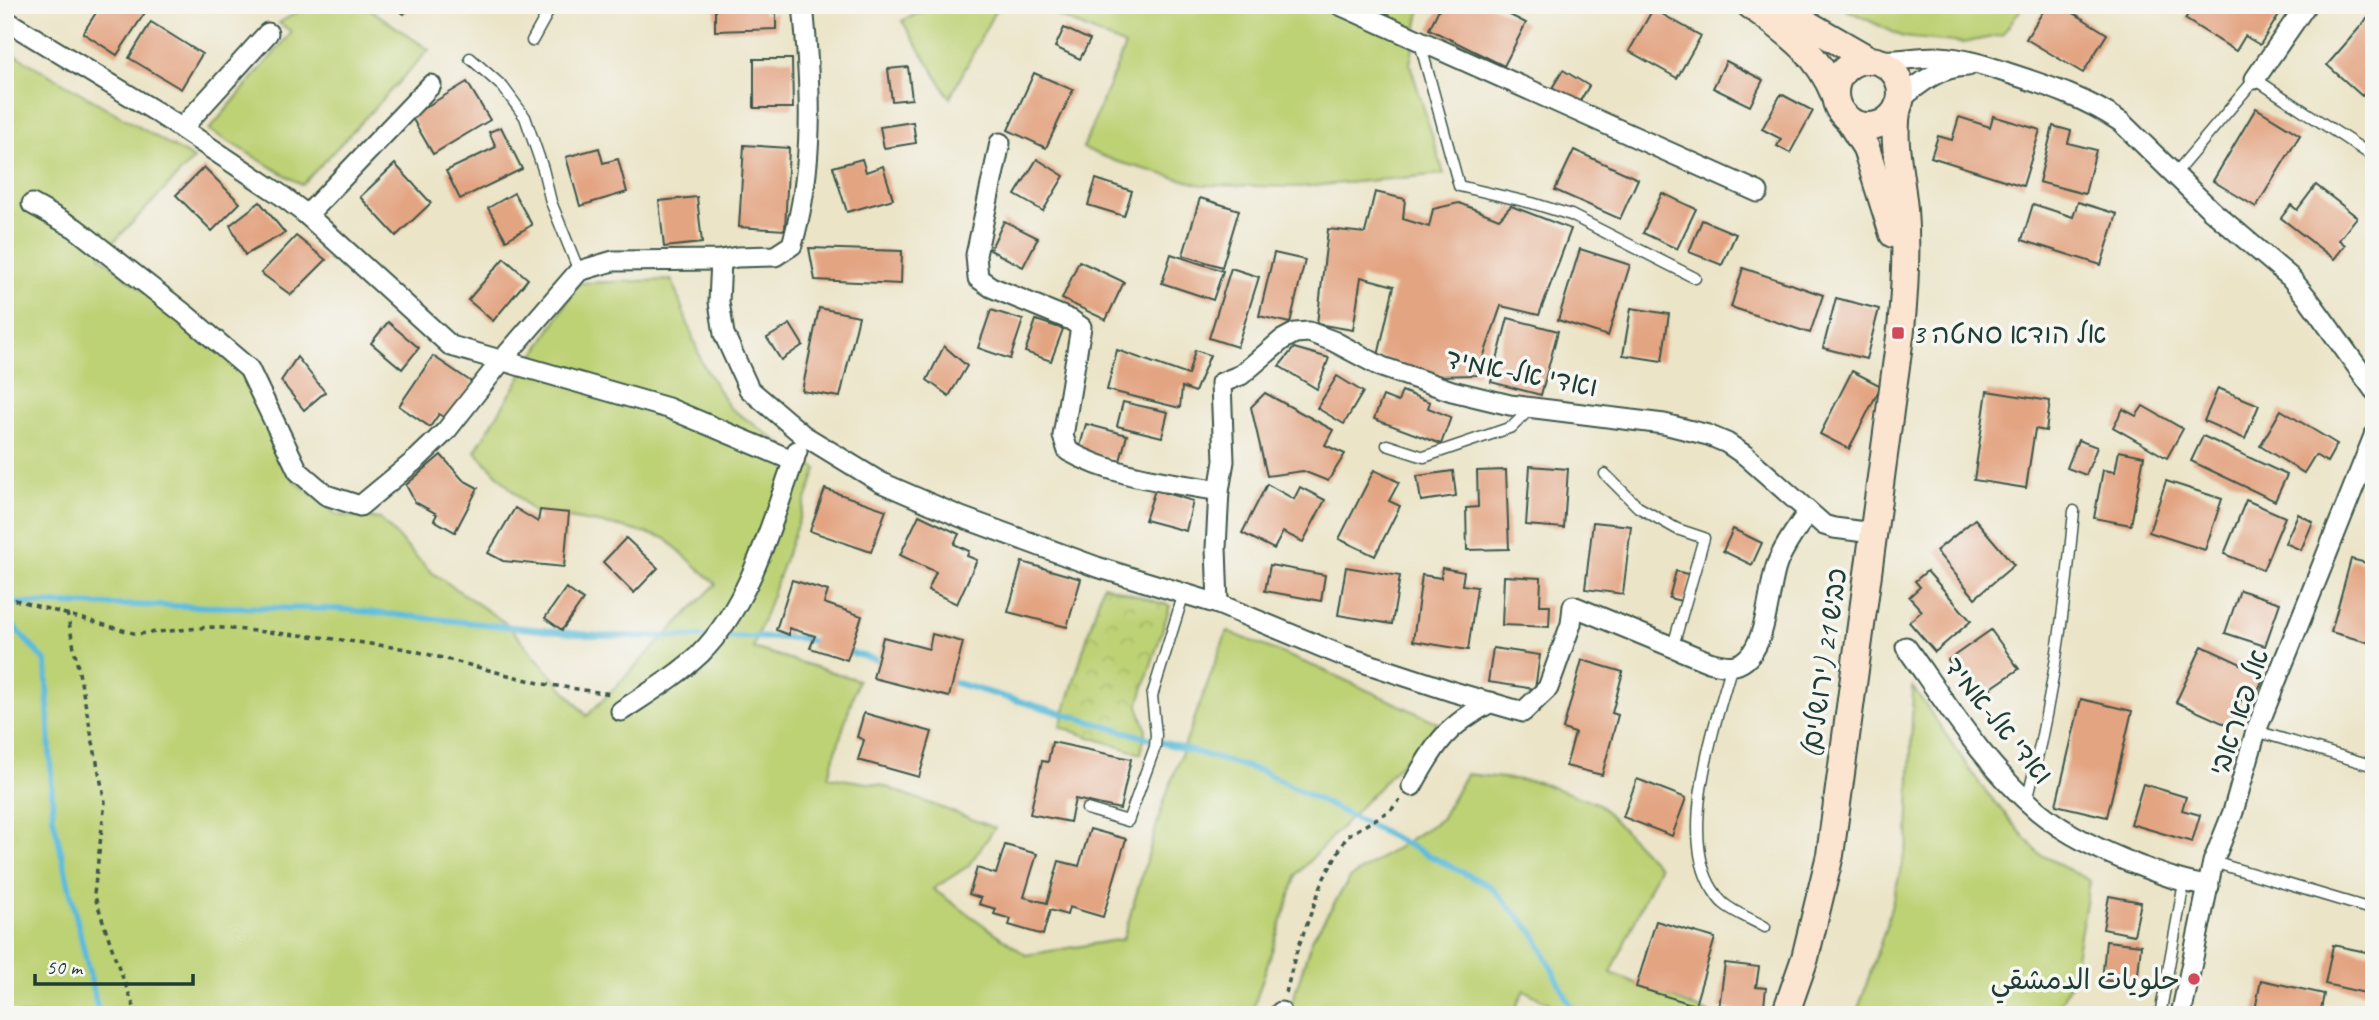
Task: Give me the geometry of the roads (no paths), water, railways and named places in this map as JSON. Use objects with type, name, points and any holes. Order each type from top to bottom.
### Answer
[{"type":"main road","points":[[1750,5],[1811,54],[1828,80],[1837,105],[1848,119],[1868,126],[1880,124],[1894,114],[1901,86],[1896,74],[1888,66],[1830,38],[1782,5]]},
{"type":"main road","points":[[1835,96],[1836,83],[1842,72],[1863,59],[1873,60]]},
{"type":"main road","name":"כביש 21 (ירושלים)","points":[[1784,1015],[1805,958],[1826,875],[1902,316],[1906,237],[1895,134],[1899,102]]},
{"type":"main road","name":"כביש 21 (ירושלים)","points":[[1848,119],[1866,148],[1886,206],[1898,266],[1902,316]]},
{"type":"street","points":[[32,204],[75,228],[186,315],[249,369],[298,471],[326,495],[360,506],[446,431],[502,360],[579,271],[613,261],[721,260],[775,256],[792,245],[802,211],[811,132],[808,48],[803,5]]},
{"type":"street","points":[[1340,5],[1758,192]]},
{"type":"street","points":[[2255,79],[2306,5]]},
{"type":"street","points":[[5,20],[182,128],[281,195],[307,215],[451,346],[668,408],[793,461]]},
{"type":"street","points":[[182,128],[268,33]]},
{"type":"street","points":[[1873,60],[1942,57],[1993,68],[2051,87],[2104,110],[2121,122],[2232,229],[2290,277],[2374,390]]},
{"type":"street","points":[[1899,102],[1920,82],[1945,69],[1967,65],[1993,68]]},
{"type":"street","points":[[307,215],[431,85]]},
{"type":"street","points":[[1000,144],[976,255],[978,278],[991,287],[1071,320],[1081,327],[1063,436],[1068,451],[1087,461],[1135,476],[1220,491],[1216,548],[1218,604]]},
{"type":"street","points":[[721,260],[719,302],[724,334],[749,389],[803,435],[880,482],[961,517],[1097,567],[1218,604],[1341,655],[1523,712],[1548,688],[1571,624],[1573,606],[1709,662],[1724,666],[1746,660],[1756,648],[1762,631],[1777,563],[1808,512]]},
{"type":"street","name":"ואדי אל-אמיד","points":[[1220,491],[1224,461],[1221,383],[1241,375],[1282,340],[1295,333],[1309,332],[1333,341],[1382,367],[1452,391],[1532,407],[1664,424],[1708,435],[1727,443],[1746,456],[1824,525],[1873,533]]},
{"type":"street","points":[[621,711],[701,653],[729,616],[750,580],[803,435]]},
{"type":"street","name":"אל פאראבי","points":[[2181,1015],[2213,862],[2233,812],[2256,731],[2369,459],[2374,436]]},
{"type":"street","name":"ואדי אל-אמיד","points":[[1906,647],[1999,772],[2038,810],[2105,852],[2184,883],[2208,886]]},
{"type":"street","points":[[1412,786],[1426,759],[1444,734],[1469,714],[1491,702]]},
{"type":"lane","points":[[532,41],[552,5]]},
{"type":"lane","points":[[1420,42],[1459,186],[1571,215],[1695,278]]},
{"type":"lane","points":[[470,58],[503,87],[525,117],[551,202],[579,271]]},
{"type":"lane","points":[[2174,174],[2255,79],[2374,157]]},
{"type":"lane","points":[[1387,444],[1424,457],[1512,426],[1532,407]]},
{"type":"lane","points":[[1605,474],[1638,507],[1677,528],[1704,538],[1673,646]]},
{"type":"lane","points":[[2027,800],[2054,683],[2074,511]]},
{"type":"lane","points":[[1087,808],[1128,821],[1155,747],[1152,696],[1184,593]]},
{"type":"lane","points":[[1732,665],[1708,749],[1698,817],[1700,853],[1707,880],[1721,903],[1765,927]]},
{"type":"lane","points":[[2256,731],[2374,766]]},
{"type":"lane","points":[[2213,862],[2374,910]]},
{"type":"lane","points":[[2160,1015],[2184,883]]},
{"type":"waterway","points":[[5,603],[339,609],[598,636],[710,637]]},
{"type":"waterway","points":[[5,617],[46,662],[53,817],[99,1015]]},
{"type":"waterway","points":[[721,637],[802,638],[818,643]]},
{"type":"waterway","points":[[841,650],[885,662]]},
{"type":"waterway","points":[[946,680],[1261,771],[1490,886],[1534,933],[1575,1015]]},
{"type":"place","name":"אל הודא סמטה 3","points":[[1898,333]]},
{"type":"place","name":"حلويات الدمشقي","points":[[2194,979]]}]
